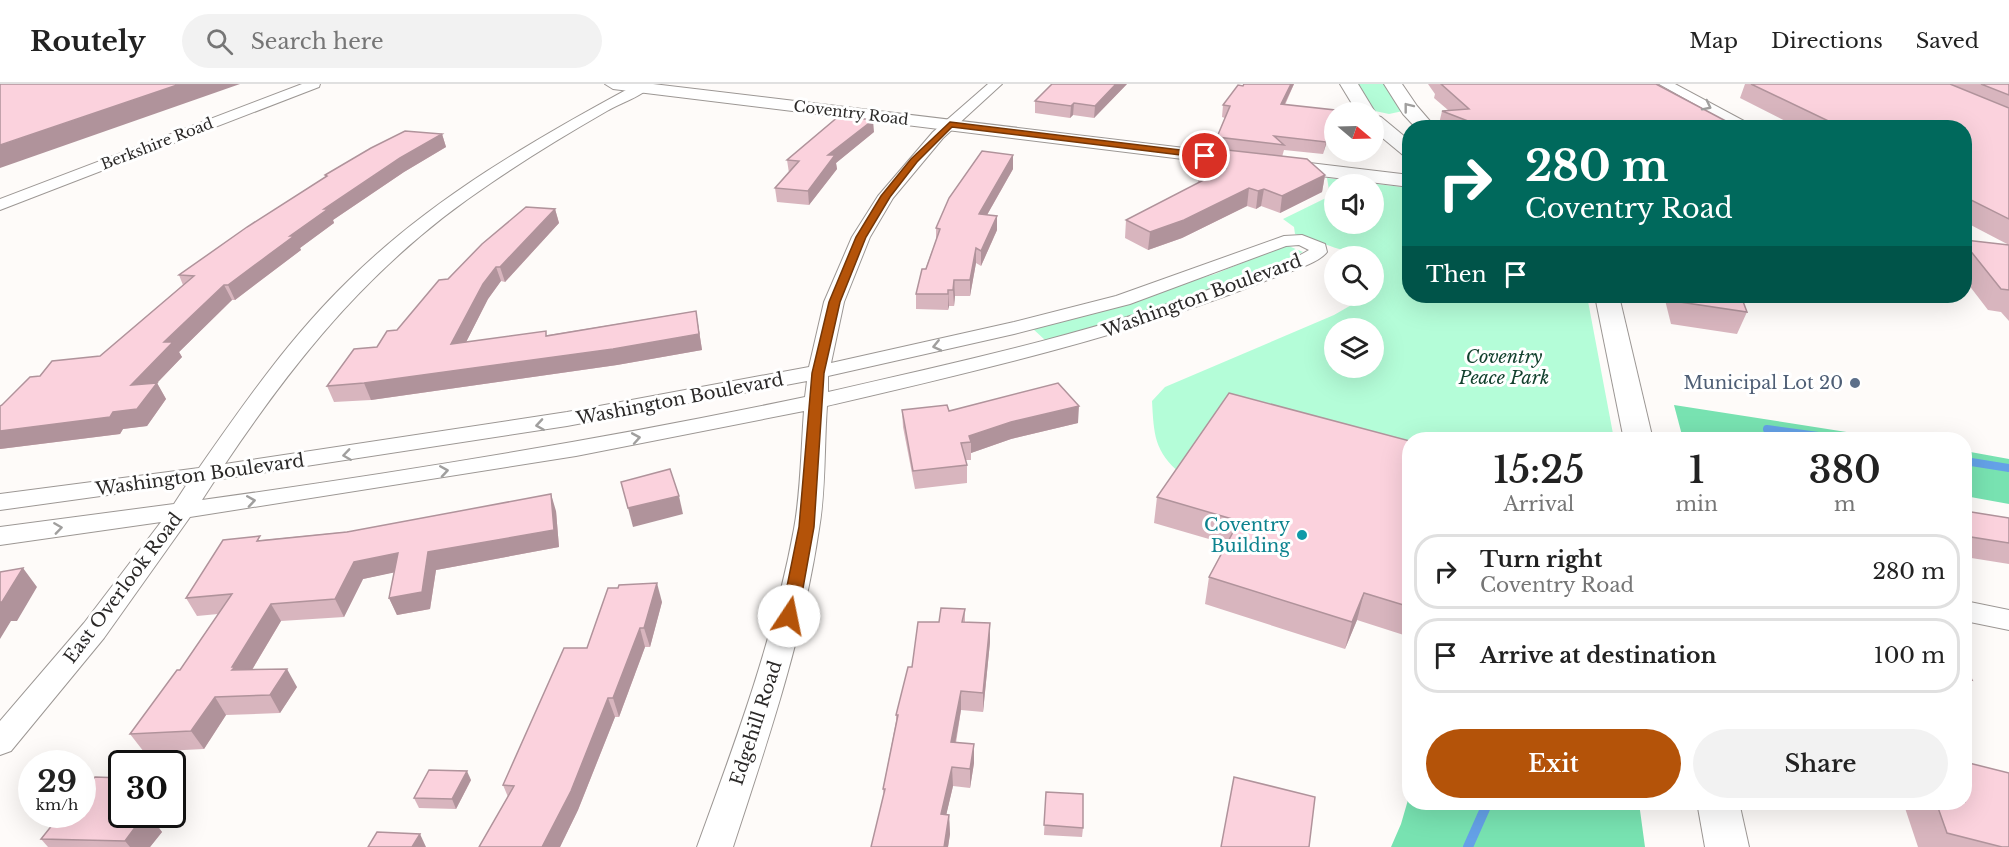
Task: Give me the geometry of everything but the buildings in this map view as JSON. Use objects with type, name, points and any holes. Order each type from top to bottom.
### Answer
[{"type":"main road","points":[[1349,84],[1360,102]]},
{"type":"main road","points":[[1393,84],[1419,120]]},
{"type":"main road","points":[[1384,130],[1402,145]]},
{"type":"street","name":"Berkshire Road","points":[[0,205],[314,84]]},
{"type":"street","name":"Coventry Road","points":[[613,84],[1402,180]]},
{"type":"street","name":"Edgehill Road","points":[[715,847],[758,721],[789,616],[807,527],[818,373],[834,302],[861,237],[886,196],[914,160],[950,124],[996,84]]},
{"type":"street","points":[[1665,84],[1735,120]]},
{"type":"street","name":"East Overlook Road","points":[[0,742],[108,614],[273,377],[308,335],[356,285],[394,250],[471,187],[539,143],[644,86]]},
{"type":"street","name":"Washington Boulevard","points":[[0,502],[396,448],[698,398],[994,333],[1128,298],[1284,240],[1302,240],[1319,248],[1318,252],[1312,256],[1147,318],[1023,353],[816,403],[581,448],[0,537]]},
{"type":"street","points":[[1609,303],[1637,432]]},
{"type":"street","points":[[1972,612],[2009,620]]},
{"type":"street","points":[[1720,810],[1727,847]]},
{"type":"green space","points":[[1358,84],[1385,84],[1403,111],[1384,113],[1384,102],[1369,102]]},
{"type":"green space","name":"Coventry Peace Park","points":[[1384,185],[1402,187],[1402,303],[1588,303],[1613,432],[1402,432],[1402,466],[1181,474],[1165,458],[1155,433],[1152,401],[1165,387],[1324,319],[1324,378],[1384,378],[1384,318],[1327,318],[1350,306],[1384,306],[1384,246],[1331,246],[1295,234],[1294,227],[1283,219],[1324,199],[1324,234],[1384,234]]},
{"type":"green space","points":[[1286,245],[1303,252],[1240,279],[1176,302],[1045,340],[1032,328],[1215,274]]},
{"type":"green space","points":[[1674,405],[1846,432],[1681,432]]},
{"type":"green space","points":[[1972,452],[2009,459],[2009,504],[1972,497]]},
{"type":"green space","points":[[1405,810],[1640,810],[1645,847],[1391,847]]},
{"type":"waterway","points":[[1767,429],[1789,432]]},
{"type":"waterway","points":[[1972,462],[2009,468]]},
{"type":"waterway","points":[[1468,847],[1484,810]]},
{"type":"place","name":"Municipal Lot 20","points":[[1855,383]]},
{"type":"place","name":"Coventry Building","points":[[1302,535]]},
{"type":"route","points":[[789,616],[807,527],[818,373],[834,302],[861,237],[886,196],[914,160],[950,124],[1205,156]]}]
